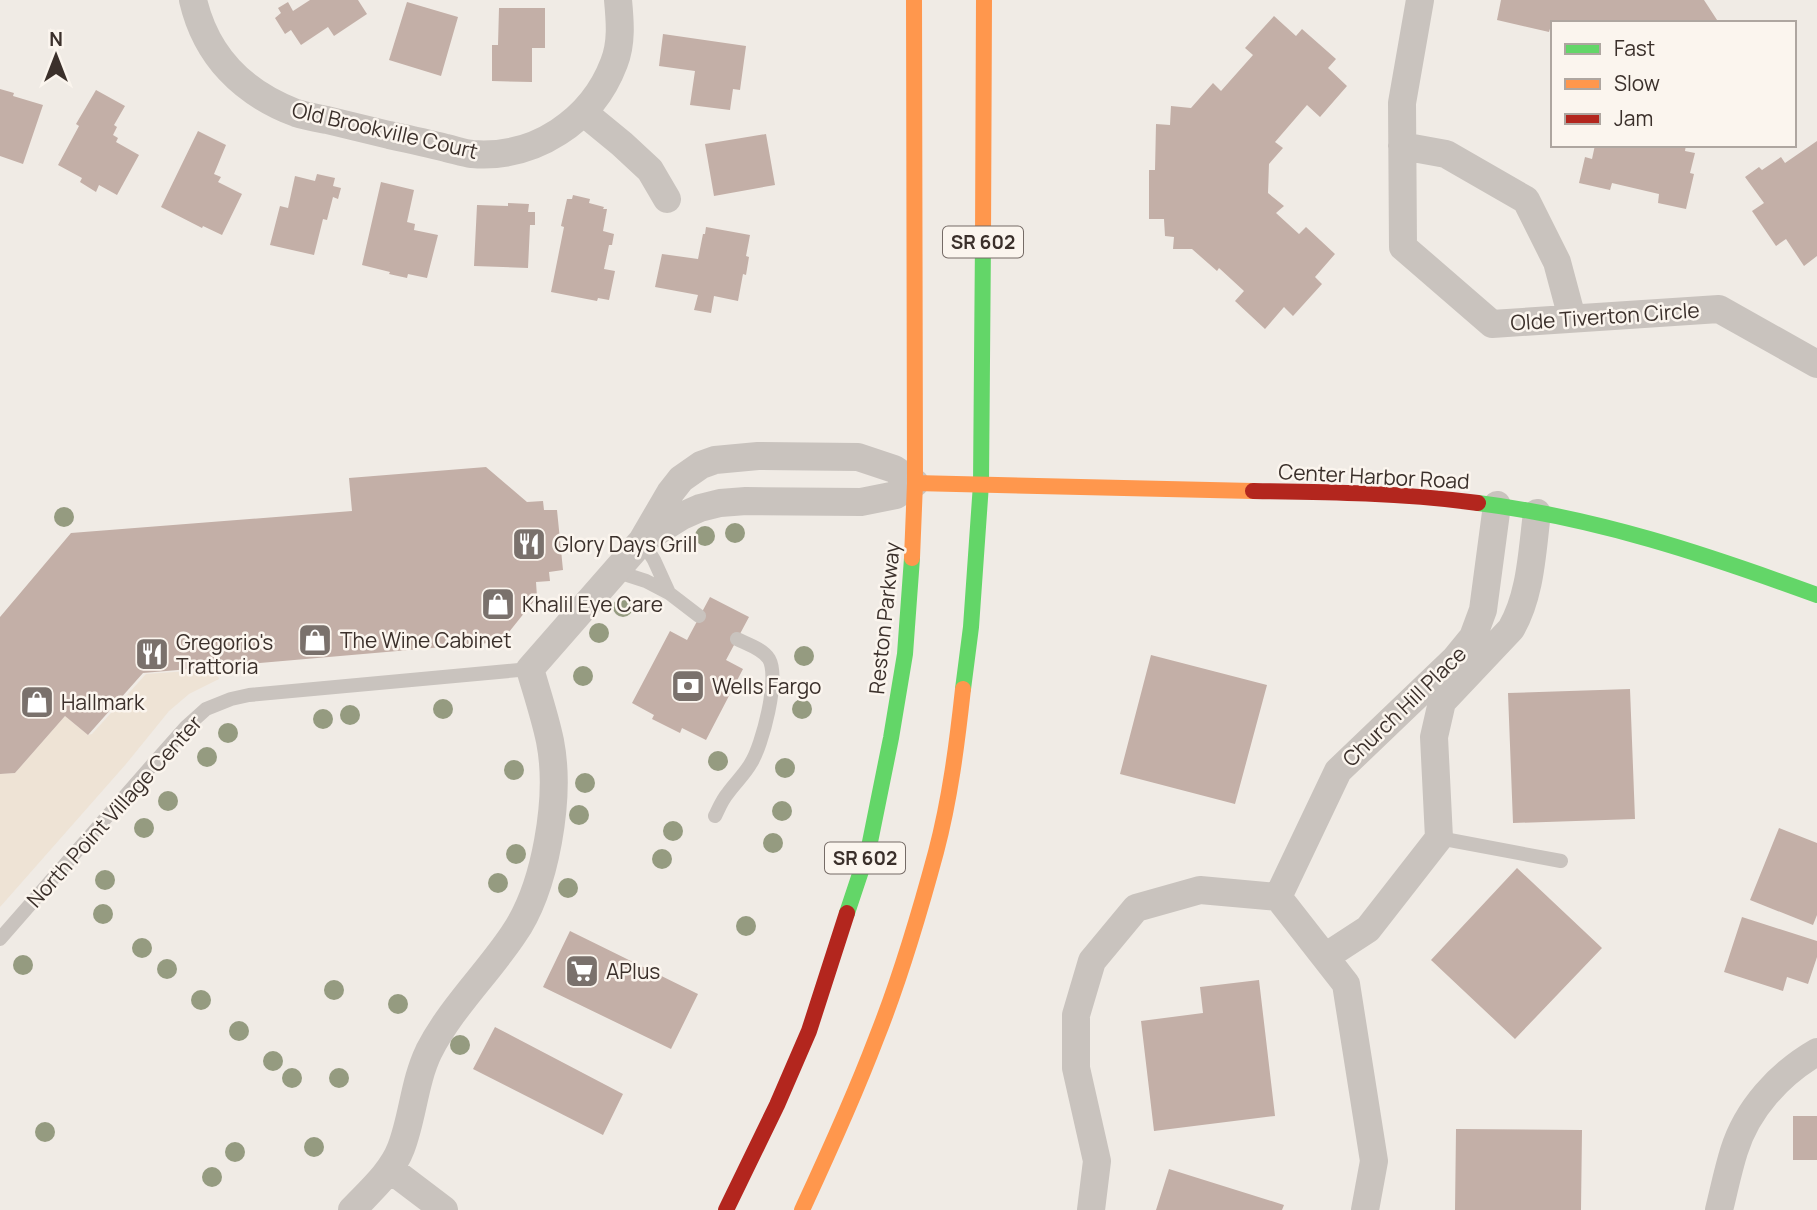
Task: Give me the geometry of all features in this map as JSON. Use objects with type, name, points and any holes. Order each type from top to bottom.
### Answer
[{"type":"main road","name":"Reston Parkway","points":[[726,1210],[809,1031],[869,847],[905,654],[915,483],[914,0]]},
{"type":"main road","name":"SR 602","points":[[802,1210],[844,1121],[900,972],[936,850],[955,757],[971,626],[981,484],[984,0]]},
{"type":"main road","name":"Center Harbor Road","points":[[915,483],[1360,493],[1497,505],[1588,522],[1657,540],[1817,595]]},
{"type":"street","name":"Old Brookville Court","points":[[193,0],[212,48],[236,78],[264,99],[298,113],[472,154],[506,153],[537,145],[566,128],[583,112],[596,97],[615,62],[621,31],[618,0]]},
{"type":"street","name":"Olde Tiverton Circle","points":[[1420,0],[1402,103],[1403,247],[1492,324],[1719,309],[1817,364]]},
{"type":"street","points":[[583,112],[650,170],[667,198]]},
{"type":"street","points":[[1402,146],[1446,154],[1526,200],[1557,262],[1572,318]]},
{"type":"street","points":[[355,1209],[390,1168],[401,1148],[419,1078],[428,1055],[452,1013],[514,934],[542,869],[549,837],[552,760],[550,741],[530,669],[642,541],[670,492],[681,479],[701,466],[715,460],[758,456],[858,457],[894,469],[915,483],[895,495],[861,502],[720,503],[682,516],[642,541]]},
{"type":"street","name":"Church Hill Place","points":[[1278,897],[1338,771],[1474,638],[1483,610],[1497,505]]},
{"type":"street","name":"Church Hill Place","points":[[1439,838],[1433,737],[1443,702],[1511,629],[1519,615],[1524,601],[1537,513]]},
{"type":"street","points":[[1325,957],[1368,929],[1439,838]]},
{"type":"street","points":[[1091,1210],[1097,1161],[1076,1068],[1076,1015],[1092,961],[1136,908],[1200,890],[1278,897],[1346,984],[1374,1161],[1365,1210]]},
{"type":"street","points":[[1719,1210],[1734,1150],[1745,1123],[1769,1090],[1798,1063],[1817,1052]]},
{"type":"street","points":[[390,1168],[444,1210]]},
{"type":"lane","points":[[642,541],[669,593]]},
{"type":"lane","points":[[615,571],[646,580],[669,593],[699,616]]},
{"type":"lane","points":[[715,816],[725,796],[751,764],[772,694],[772,670],[768,659],[760,651],[737,639]]},
{"type":"lane","name":"North Point Village Center","points":[[0,939],[146,772],[206,709],[249,695],[530,669]]},
{"type":"lane","points":[[1439,838],[1562,861]]},
{"type":"shaded area","points":[[216,669],[219,679],[189,694],[169,711],[0,907],[0,774],[15,773],[65,716],[88,735],[92,734],[146,674]]},
{"type":"building","points":[[310,0],[358,0],[367,14],[334,36],[328,27],[301,45],[291,30],[285,34],[275,18],[281,13],[278,8],[288,2],[293,11]]},
{"type":"building","points":[[1501,0],[1704,0],[1718,21],[1551,21],[1549,32],[1497,20]]},
{"type":"building","points":[[407,2],[458,17],[441,76],[389,60]]},
{"type":"building","points":[[499,8],[545,8],[545,48],[532,48],[532,82],[492,81],[492,45],[498,45]]},
{"type":"building","points":[[1274,16],[1296,36],[1302,29],[1336,59],[1328,68],[1347,86],[1320,117],[1307,105],[1275,142],[1283,148],[1269,164],[1268,193],[1284,206],[1276,213],[1299,234],[1306,227],[1335,254],[1315,277],[1322,284],[1293,316],[1284,307],[1265,329],[1235,301],[1244,291],[1219,268],[1217,271],[1192,249],[1173,249],[1174,237],[1165,236],[1164,219],[1149,219],[1149,170],[1155,170],[1156,124],[1170,125],[1171,106],[1191,108],[1213,83],[1221,91],[1253,55],[1245,48]]},
{"type":"building","points":[[663,34],[746,46],[740,90],[733,89],[730,110],[690,105],[695,71],[659,66]]},
{"type":"building","points":[[0,89],[43,105],[23,164],[0,156]]},
{"type":"building","points":[[96,90],[125,106],[114,125],[117,127],[113,135],[118,138],[116,142],[139,155],[117,195],[99,185],[96,192],[80,182],[82,178],[58,165],[79,126],[76,124]]},
{"type":"building","points":[[198,131],[226,145],[214,174],[221,177],[218,182],[242,194],[222,235],[161,207]]},
{"type":"building","points":[[766,134],[775,185],[714,196],[705,144]]},
{"type":"building","points":[[1817,141],[1817,256],[1804,266],[1786,239],[1776,246],[1752,211],[1764,203],[1745,177],[1759,167],[1762,170],[1781,157],[1785,163]]},
{"type":"building","points":[[1595,147],[1686,147],[1685,151],[1695,153],[1690,173],[1694,174],[1686,209],[1658,203],[1659,194],[1612,183],[1610,190],[1579,183],[1585,157],[1592,159]]},
{"type":"building","points":[[317,174],[335,178],[333,186],[341,188],[338,199],[333,197],[327,220],[323,219],[314,255],[270,245],[280,206],[288,208],[295,176],[315,181]]},
{"type":"building","points":[[381,182],[414,190],[407,222],[415,224],[414,230],[438,235],[427,278],[408,274],[407,278],[362,265]]},
{"type":"building","points":[[573,195],[590,199],[589,203],[607,209],[603,231],[614,234],[604,269],[615,271],[609,300],[598,298],[597,301],[551,292],[567,199],[572,199]]},
{"type":"building","points":[[508,203],[529,204],[528,212],[535,212],[535,225],[530,225],[528,268],[474,266],[477,205],[508,206]]},
{"type":"building","points":[[706,227],[750,235],[746,275],[743,274],[738,301],[714,296],[711,313],[694,310],[698,295],[655,287],[662,254],[698,259]]},
{"type":"building","points":[[486,467],[527,502],[543,501],[544,510],[557,510],[563,570],[549,572],[550,581],[536,582],[537,597],[501,642],[143,673],[88,735],[65,716],[15,773],[0,774],[0,617],[71,533],[352,511],[349,478]]},
{"type":"building","name":"Wells Fargo","points":[[710,597],[749,617],[726,660],[743,669],[706,740],[682,728],[680,733],[652,719],[654,715],[632,703],[670,631],[687,640]]},
{"type":"building","points":[[1151,655],[1267,685],[1235,804],[1120,774]]},
{"type":"building","points":[[1630,689],[1635,819],[1513,823],[1508,693]]},
{"type":"building","points":[[1779,828],[1817,843],[1817,915],[1813,925],[1750,900]]},
{"type":"building","points":[[1517,868],[1602,948],[1515,1039],[1431,960]]},
{"type":"building","points":[[1742,917],[1817,941],[1817,957],[1808,984],[1787,977],[1783,991],[1724,972]]},
{"type":"building","points":[[570,931],[698,994],[671,1049],[543,987]]},
{"type":"building","points":[[1259,980],[1275,1116],[1154,1131],[1141,1021],[1203,1013],[1200,987]]},
{"type":"building","points":[[495,1027],[623,1094],[603,1135],[473,1069]]},
{"type":"building","points":[[1793,1116],[1817,1116],[1817,1160],[1793,1160]]},
{"type":"building","points":[[1456,1129],[1582,1130],[1581,1210],[1455,1210]]},
{"type":"building","points":[[1169,1169],[1284,1205],[1282,1210],[1156,1210]]},
{"type":"traffic: fast","points":[[963,689],[971,627],[981,484],[983,239]]},
{"type":"traffic: fast","points":[[1478,503],[1565,518],[1650,539],[1817,595]]},
{"type":"traffic: fast","points":[[847,913],[869,847],[891,738],[905,654],[912,558]]},
{"type":"traffic: slow","points":[[912,558],[915,483],[914,0]]},
{"type":"traffic: slow","points":[[983,239],[984,0]]},
{"type":"traffic: slow","points":[[915,483],[1253,491]]},
{"type":"traffic: slow","points":[[802,1210],[868,1061],[909,947],[945,812],[963,689]]},
{"type":"traffic: jam","points":[[1253,491],[1394,495],[1478,503]]},
{"type":"traffic: jam","points":[[726,1210],[809,1031],[847,913]]},
{"type":"place","name":"Glory Days Grill","points":[[529,544]]},
{"type":"place","name":"Khalil Eye Care","points":[[498,604]]},
{"type":"place","name":"The Wine Cabinet","points":[[315,640]]},
{"type":"place","name":"Gregorio's Trattoria","points":[[152,654]]},
{"type":"place","name":"Wells Fargo","points":[[688,686]]},
{"type":"place","name":"Hallmark","points":[[37,702]]},
{"type":"place","name":"APlus","points":[[582,971]]}]
